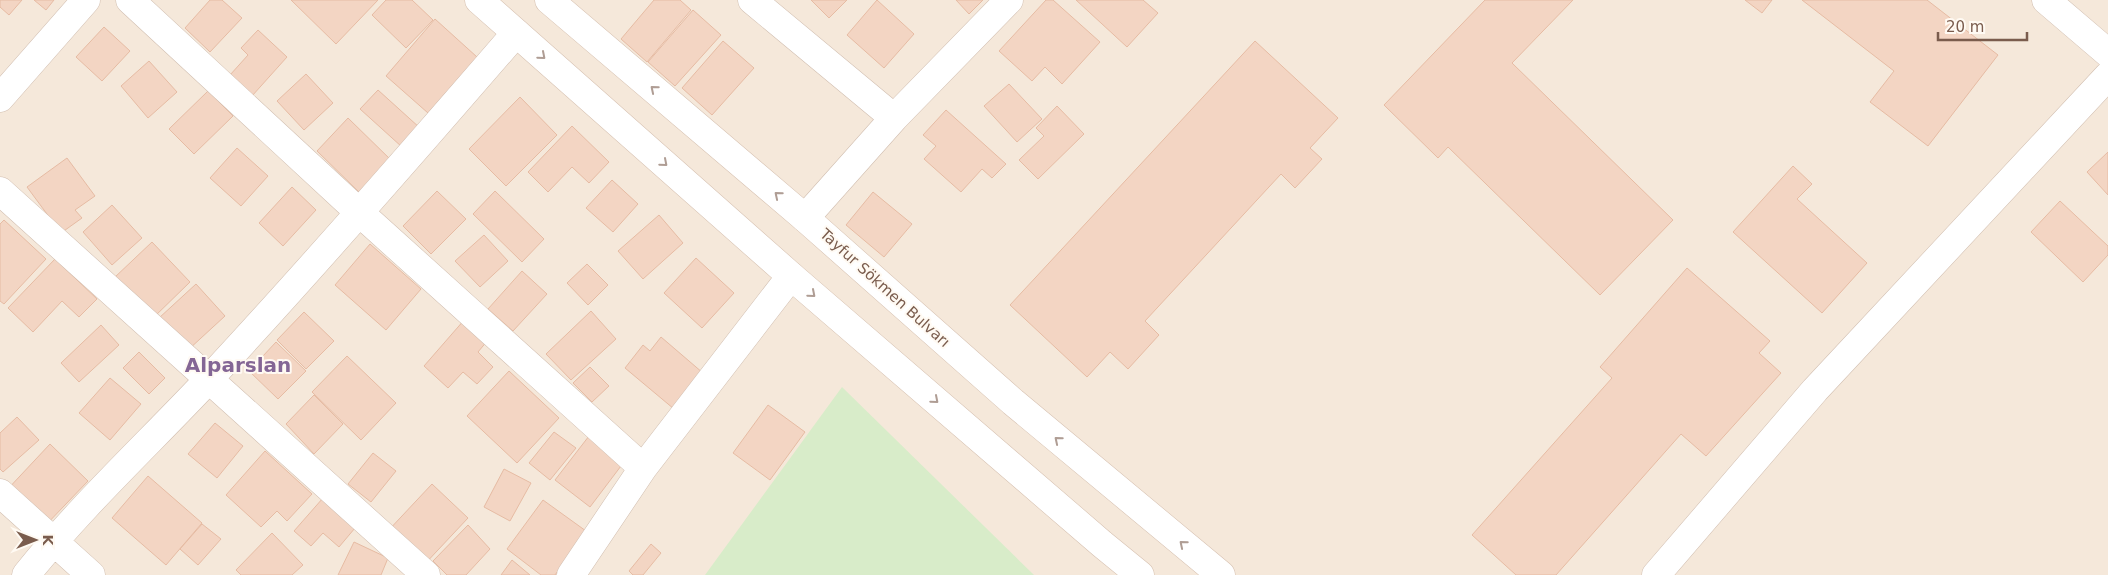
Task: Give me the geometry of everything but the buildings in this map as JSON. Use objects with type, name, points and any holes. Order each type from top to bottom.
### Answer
[{"type":"street","points":[[0,98],[86,0]]},
{"type":"street","points":[[130,0],[360,213],[643,468]]},
{"type":"street","points":[[479,0],[791,276],[1140,575]]},
{"type":"street","name":"Tayfur Sökmen Bulvarı","points":[[549,0],[805,218],[1013,402],[1221,575]]},
{"type":"street","points":[[752,0],[894,118]]},
{"type":"street","points":[[805,218],[894,118],[1009,0]]},
{"type":"street","points":[[2046,0],[2108,53]]},
{"type":"street","points":[[26,575],[52,542],[209,378],[360,213],[516,33]]},
{"type":"street","points":[[1656,575],[1815,390],[2108,76]]},
{"type":"street","points":[[0,192],[426,575]]},
{"type":"street","points":[[571,575],[643,468],[791,276]]},
{"type":"street","points":[[0,493],[52,542],[91,575]]},
{"type":"shaded area","points":[[0,0],[2108,0],[2108,575],[0,575]]},
{"type":"green space","points":[[842,387],[1034,575],[705,575]]},
{"type":"district","name":"Alparslan","points":[[238,365]]}]
